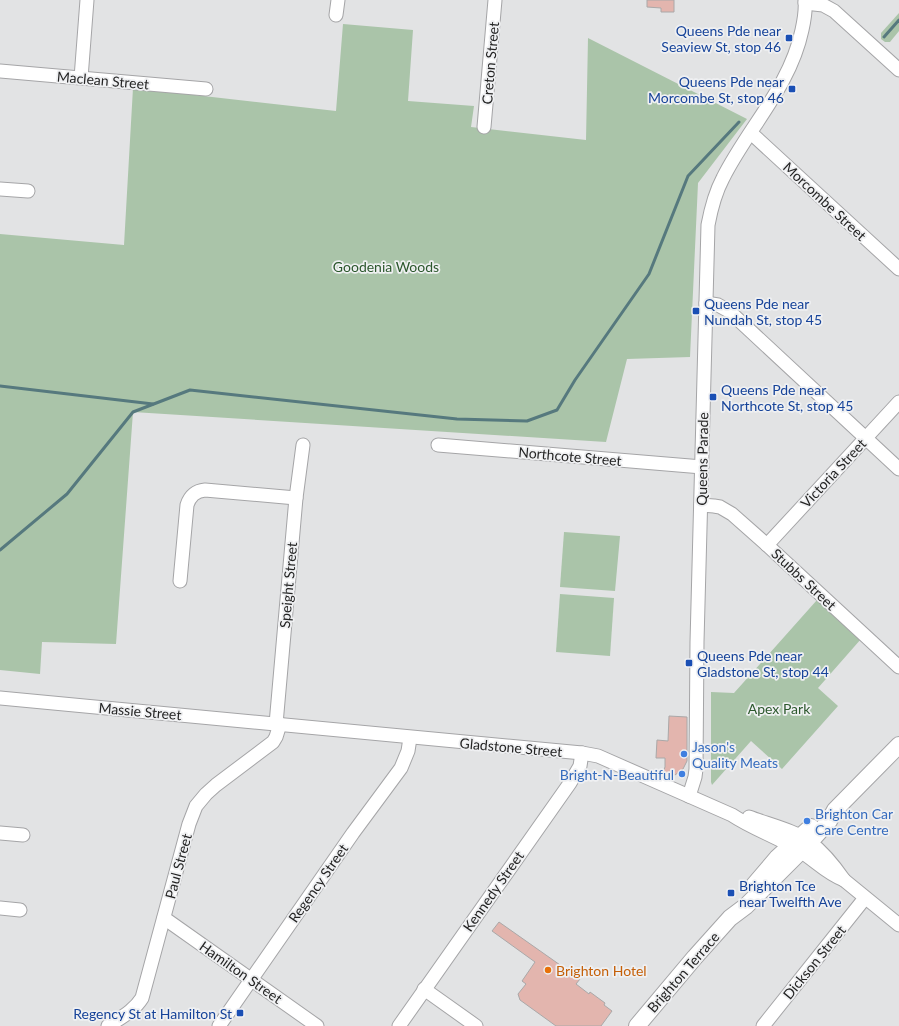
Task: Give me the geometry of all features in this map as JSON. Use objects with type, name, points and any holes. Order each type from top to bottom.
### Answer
[{"type":"main road","name":"Brighton Terrace","points":[[636,1026],[695,956],[730,918],[746,906],[800,844],[829,821],[835,810],[899,745]]},
{"type":"street","points":[[81,78],[87,0]]},
{"type":"street","points":[[336,15],[338,0]]},
{"type":"street","name":"Creton Street","points":[[484,127],[496,0]]},
{"type":"street","points":[[805,1],[823,5],[834,11],[899,70]]},
{"type":"street","name":"Queens Parade","points":[[689,796],[695,777],[708,225],[711,208],[723,178],[782,83],[792,61],[800,41],[804,21],[805,1]]},
{"type":"street","name":"Maclean Street","points":[[0,71],[206,89]]},
{"type":"street","name":"Morcombe Street","points":[[751,133],[899,269]]},
{"type":"street","points":[[0,189],[28,191]]},
{"type":"street","points":[[706,303],[718,304],[729,311],[899,469]]},
{"type":"street","name":"Victoria Street","points":[[767,545],[899,402]]},
{"type":"street","name":"Speight Street","points":[[278,724],[296,498],[303,445]]},
{"type":"street","name":"Northcote Street","points":[[438,445],[702,467]]},
{"type":"street","points":[[180,581],[187,505],[189,499],[194,494],[205,490],[296,498]]},
{"type":"street","name":"Stubbs Street","points":[[701,505],[714,506],[732,514],[899,667]]},
{"type":"street","name":"Massie Street","points":[[0,698],[278,724]]},
{"type":"street","name":"Gladstone Street","points":[[278,724],[410,738],[582,753],[598,756],[732,815],[745,823],[800,844],[838,870],[844,880],[899,925]]},
{"type":"street","name":"Paul Street","points":[[108,1026],[138,1006],[142,998],[189,824],[196,806],[216,785],[272,742],[276,737],[278,724]]},
{"type":"street","name":"Regency Street","points":[[219,1026],[401,768],[408,751],[410,738]]},
{"type":"street","name":"Kennedy Street","points":[[398,1026],[570,783],[580,766],[582,753]]},
{"type":"street","points":[[0,833],[22,835]]},
{"type":"street","name":"Dickson Street","points":[[763,1026],[865,898]]},
{"type":"street","points":[[0,908],[20,910]]},
{"type":"street","name":"Hamilton Street","points":[[164,918],[317,1026]]},
{"type":"street","points":[[424,989],[476,1026]]},
{"type":"green space","points":[[899,13],[899,31],[890,42],[885,42],[881,39],[881,33]]},
{"type":"green space","name":"Goodenia Woods","points":[[343,24],[413,30],[408,101],[474,106],[471,127],[586,140],[588,38],[747,119],[698,183],[690,357],[627,359],[606,442],[133,412],[116,644],[42,642],[40,674],[0,670],[0,234],[124,245],[133,88],[336,111]]},
{"type":"green space","points":[[564,532],[620,536],[615,591],[560,587]]},
{"type":"green space","points":[[560,594],[614,598],[610,656],[556,652]]},
{"type":"green space","name":"Apex Park","points":[[817,600],[861,639],[818,688],[838,706],[782,769],[751,741],[712,785],[711,692],[734,693]]},
{"type":"building","points":[[647,0],[674,0],[674,12],[661,12],[661,8],[647,7]]},
{"type":"building","points":[[669,716],[687,717],[687,761],[683,769],[675,775],[666,774],[663,772],[665,767],[665,758],[656,758],[657,740],[668,741]]},
{"type":"building","name":"Brighton Hotel","points":[[499,922],[580,979],[576,984],[589,994],[590,992],[605,1003],[604,1005],[612,1011],[601,1026],[556,1026],[520,1000],[518,994],[526,984],[522,981],[535,962],[492,931]]},
{"type":"waterway","points":[[884,37],[899,20]]},
{"type":"waterway","points":[[0,550],[67,494],[133,412],[190,390],[457,419],[527,421],[557,410],[575,380],[649,274],[688,176],[739,122]]},
{"type":"waterway","points":[[0,386],[153,404]]},
{"type":"place","name":"Queens Pde near Seaview St, stop 46","points":[[789,38]]},
{"type":"place","name":"Queens Pde near Morcombe St, stop 46","points":[[792,89]]},
{"type":"place","name":"Queens Pde near Nundah St, stop 45","points":[[696,311]]},
{"type":"place","name":"Queens Pde near Northcote St, stop 45","points":[[713,397]]},
{"type":"place","name":"Queens Pde near Gladstone St, stop 44","points":[[689,663]]},
{"type":"place","name":"Jason's Quality Meats","points":[[684,754]]},
{"type":"place","name":"Bright-N-Beautiful","points":[[682,774]]},
{"type":"place","name":"Brighton Car Care Centre","points":[[807,821]]},
{"type":"place","name":"Brighton Tce near Twelfth Ave","points":[[731,893]]},
{"type":"place","name":"Brighton Hotel","points":[[548,970]]},
{"type":"place","name":"Regency St at Hamilton St","points":[[240,1013]]}]
